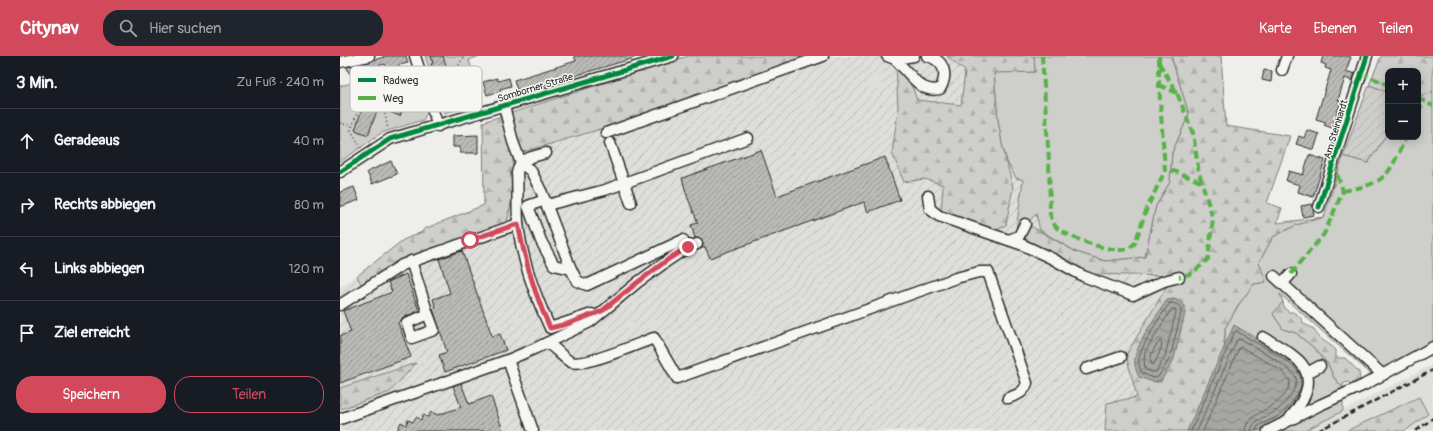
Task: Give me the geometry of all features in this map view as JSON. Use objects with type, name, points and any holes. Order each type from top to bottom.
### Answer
[{"type":"street","points":[[340,62],[369,56]]},
{"type":"street","points":[[415,56],[418,66]]},
{"type":"street","name":"Somborner Straße","points":[[340,172],[390,139],[673,56]]},
{"type":"street","points":[[606,133],[823,56]]},
{"type":"street","points":[[891,58],[914,56]]},
{"type":"street","points":[[891,58],[917,84],[926,90],[940,89],[944,82],[944,68],[933,57],[927,56]]},
{"type":"street","points":[[1282,70],[1287,56]]},
{"type":"street","name":"Am Steinhardt","points":[[1319,207],[1367,56]]},
{"type":"street","points":[[504,106],[513,142],[521,163],[531,171],[546,203],[577,281],[587,285],[683,240]]},
{"type":"street","points":[[433,112],[438,126]]},
{"type":"street","points":[[571,269],[554,265],[541,241],[528,206],[546,203],[624,183],[748,138]]},
{"type":"street","points":[[610,143],[631,203]]},
{"type":"street","points":[[546,153],[531,157],[521,163],[518,166],[517,173],[518,224],[525,256],[538,301],[550,328],[567,324],[602,311]]},
{"type":"street","points":[[928,196],[930,209],[939,216],[1023,244],[1083,276],[1133,294],[1164,281],[1178,277]]},
{"type":"street","points":[[340,305],[402,265],[518,224]]},
{"type":"street","points":[[1009,240],[1019,236],[1026,224]]},
{"type":"street","points":[[340,419],[508,360],[590,322],[670,258],[688,247],[697,244]]},
{"type":"street","points":[[411,262],[428,314]]},
{"type":"street","points":[[547,342],[570,361],[579,364],[654,338],[677,378],[970,273],[988,272],[1027,383],[1020,394],[1008,398]]},
{"type":"street","points":[[1282,284],[1291,274]]},
{"type":"street","points":[[1274,276],[1383,375]]},
{"type":"street","points":[[1263,337],[1293,355],[1302,364],[1307,373],[1309,386],[1305,397],[1288,421]]},
{"type":"street","points":[[1268,431],[1364,385],[1433,347]]},
{"type":"street","points":[[1086,369],[1121,357]]},
{"type":"street","points":[[508,360],[533,431]]},
{"type":"street","points":[[1307,373],[1320,366]]},
{"type":"path","points":[[458,66],[464,56]]},
{"type":"path","points":[[357,112],[351,130],[356,141],[366,154]]},
{"type":"path","points":[[384,112],[390,139]]},
{"type":"path","points":[[340,123],[352,126]]},
{"type":"shaded area","points":[[688,56],[1221,56],[1226,127],[1188,431],[340,431],[340,287],[357,276],[403,240],[422,232],[424,229],[484,205],[483,122]]},
{"type":"shaded area","points":[[1433,364],[1433,431],[1405,431],[1428,414],[1419,397],[1346,431],[1304,431]]},
{"type":"green space","points":[[425,56],[479,56],[469,60],[471,66],[428,66]]},
{"type":"green space","points":[[688,56],[812,56],[658,112],[513,155],[513,194],[507,222],[397,263],[362,286],[357,276],[403,240],[422,232],[424,229],[484,205],[483,122]]},
{"type":"green space","points":[[947,56],[1034,56],[1035,72],[994,73],[998,120],[1002,144],[1013,187],[1006,225],[997,230],[941,213],[943,185],[925,179],[904,182],[892,153],[898,110],[896,64],[909,79],[917,100],[961,105],[965,71]]},
{"type":"green space","points":[[1034,56],[1171,56],[1189,114],[1172,153],[1170,182],[1156,206],[1145,257],[1105,261],[1076,252],[1040,230],[1036,214],[1019,232],[1016,230],[1023,180],[1016,178],[1007,162],[1002,144],[998,120],[994,72],[1035,72]]},
{"type":"green space","points":[[1171,56],[1221,56],[1226,126],[1290,136],[1267,203],[1282,208],[1277,223],[1324,217],[1296,225],[1273,237],[1259,262],[1266,282],[1254,284],[1239,304],[1225,328],[1224,371],[1201,431],[1105,431],[1107,403],[1137,397],[1126,355],[1173,276],[1085,274],[1025,242],[1027,224],[1076,252],[1105,261],[1145,257],[1156,206],[1170,182],[1172,153],[1189,114]]},
{"type":"green space","points":[[1381,56],[1433,56],[1433,90],[1431,93],[1421,95],[1421,68],[1385,68],[1385,91],[1369,85]]},
{"type":"green space","points":[[350,84],[350,112],[428,112],[423,120],[381,133],[340,162],[340,86]]},
{"type":"green space","points":[[1369,85],[1385,91],[1385,137],[1368,163],[1343,156]]},
{"type":"green space","points":[[1433,90],[1433,341],[1372,375],[1280,294],[1283,302],[1273,314],[1283,329],[1296,333],[1314,348],[1328,364],[1334,378],[1343,388],[1343,411],[1304,431],[1201,431],[1224,371],[1225,328],[1239,304],[1254,284],[1265,282],[1259,262],[1273,237],[1296,225],[1324,217],[1343,156],[1368,163],[1385,137],[1385,140],[1421,140],[1421,95],[1430,93]]},
{"type":"green space","points":[[1283,302],[1284,308],[1300,317],[1304,324],[1314,329],[1320,338],[1336,350],[1336,358],[1345,358],[1359,372],[1360,382],[1353,385],[1347,382],[1343,384],[1343,388],[1334,378],[1328,364],[1314,348],[1296,333],[1283,329],[1273,314]]},
{"type":"green space","points":[[416,363],[390,392],[340,409],[340,388]]},
{"type":"green space","points":[[1419,397],[1428,414],[1405,431],[1346,431]]},
{"type":"water","points":[[1174,299],[1185,306],[1185,313],[1174,359],[1161,381],[1153,382],[1139,377],[1136,370],[1135,358],[1148,328],[1167,300]]},
{"type":"water","points":[[1234,325],[1291,359],[1305,375],[1305,385],[1295,405],[1283,418],[1257,431],[1187,431]]},
{"type":"building","points":[[383,56],[406,56],[408,63],[399,66],[386,66],[385,64],[377,66],[352,66],[370,62],[384,57]]},
{"type":"building","points":[[431,56],[443,56],[446,66],[432,66],[431,64],[433,63]]},
{"type":"building","points":[[574,56],[633,56],[634,58],[518,93],[514,80],[576,61]]},
{"type":"building","points":[[1323,56],[1351,57],[1346,71],[1355,74],[1352,81],[1345,78],[1338,100],[1341,101],[1332,128],[1324,125],[1326,122],[1316,119],[1331,70],[1325,68],[1326,65],[1321,63]]},
{"type":"building","points":[[350,66],[350,73],[349,73],[347,67]]},
{"type":"building","points":[[1264,70],[1272,71],[1271,82],[1262,80]]},
{"type":"building","points":[[497,78],[498,81],[509,78],[511,86],[487,95],[483,82]]},
{"type":"building","points":[[361,112],[377,112],[368,135],[355,130]]},
{"type":"building","points":[[390,112],[401,112],[400,116]]},
{"type":"building","points":[[1307,130],[1319,134],[1314,150],[1296,144],[1299,136],[1304,138]]},
{"type":"building","points":[[478,135],[478,153],[460,153],[460,147],[453,147],[453,136]]},
{"type":"building","points":[[761,150],[777,196],[885,157],[900,200],[868,212],[864,202],[710,258],[705,247],[700,249],[703,245],[702,239],[695,238],[691,225],[698,223],[687,196],[682,178]]},
{"type":"building","points":[[1309,155],[1325,160],[1313,197],[1298,192],[1300,185],[1286,181],[1289,171],[1303,175]]},
{"type":"building","points":[[391,161],[397,174],[372,184],[367,172]]},
{"type":"building","points":[[354,187],[359,200],[340,207],[340,192]]},
{"type":"building","points":[[1312,204],[1314,215],[1303,217],[1301,206]]},
{"type":"building","points":[[462,251],[492,336],[500,334],[506,350],[445,372],[439,355],[447,352],[433,309],[436,308],[433,299],[450,293],[439,259]]},
{"type":"building","points":[[406,274],[419,311],[404,317],[398,323],[411,357],[340,383],[340,336],[351,332],[343,311],[392,292],[388,282]]},
{"type":"building","points":[[461,383],[469,404],[491,396],[503,431],[397,431],[401,422],[406,425],[408,420],[413,422],[416,417],[421,420],[423,415],[428,417],[431,412],[438,415],[461,407],[453,386]]},
{"type":"railway","points":[[1318,431],[1433,370]]},
{"type":"railway","points":[[1416,431],[1433,418]]},
{"type":"marked path","points":[[1042,56],[1049,161],[1050,214],[1054,225],[1063,232],[1091,244],[1121,250],[1128,249],[1135,243],[1147,208],[1165,170],[1159,85],[1159,56]]},
{"type":"marked path","points":[[1159,63],[1177,93],[1193,133],[1199,173],[1213,219],[1208,259],[1193,273],[1179,277]]},
{"type":"marked path","points":[[1361,73],[1385,84]]},
{"type":"marked path","points":[[1159,85],[1177,93]]},
{"type":"marked path","points":[[1421,100],[1433,106]]},
{"type":"marked path","points":[[1421,106],[1424,100]]},
{"type":"marked path","points":[[1343,191],[1369,185],[1385,176],[1395,161],[1405,140]]},
{"type":"marked path","points":[[1291,274],[1324,234],[1343,191],[1333,163]]},
{"type":"marked path","points":[[1171,170],[1201,182]]},
{"type":"cycle path","points":[[340,172],[390,139],[673,56]]},
{"type":"cycle path","points":[[1319,207],[1367,56]]},
{"type":"route","points":[[470,240],[518,224],[528,270],[538,301],[550,328],[567,324],[602,311],[670,258],[688,247]]}]
